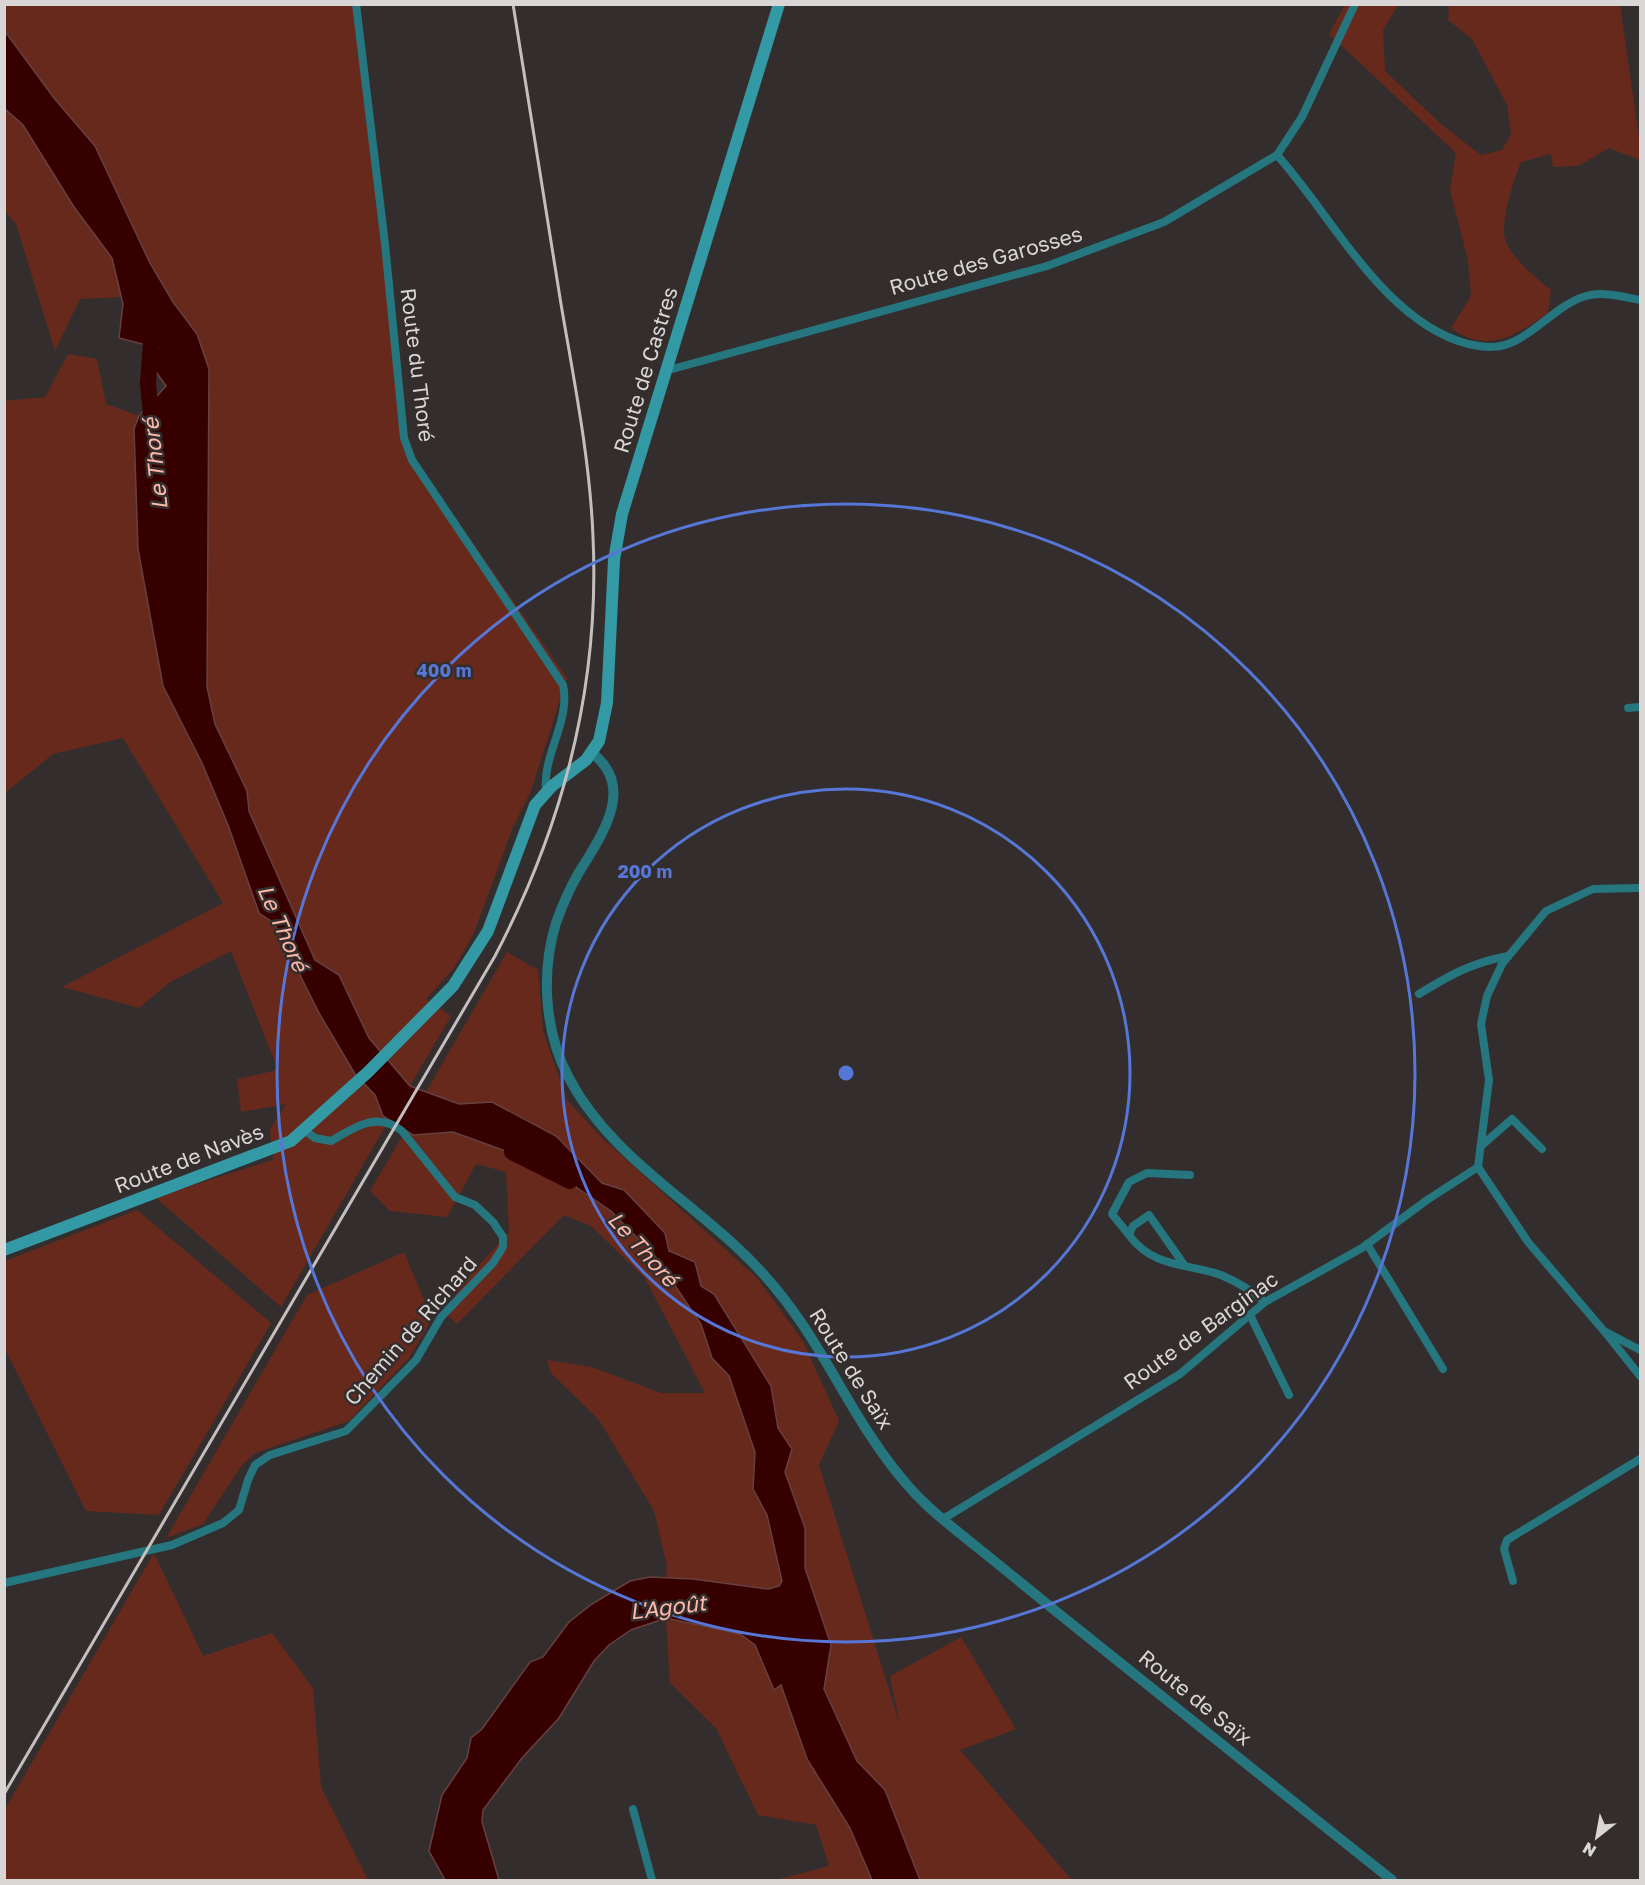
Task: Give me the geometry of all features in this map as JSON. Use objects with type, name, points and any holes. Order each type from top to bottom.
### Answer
[{"type":"main road","name":"Route de Castres","points":[[592,753],[599,741],[606,711],[617,537],[665,371],[779,4]]},
{"type":"main road","name":"Route de Navès","points":[[4,1250],[291,1141],[368,1072],[453,986],[477,951],[500,904],[529,817],[546,791],[592,753]]},
{"type":"street","name":"Route du Thoré","points":[[356,4],[385,244],[404,438],[412,460],[563,685],[564,704],[547,761],[546,791]]},
{"type":"street","name":"Route des Garosses","points":[[665,371],[1047,266],[1164,222],[1276,155],[1302,117],[1355,4]]},
{"type":"street","points":[[1276,155],[1397,304],[1427,328],[1442,335],[1473,345],[1501,347],[1534,331],[1572,303],[1588,295],[1641,300]]},
{"type":"street","points":[[1628,708],[1641,707]]},
{"type":"street","name":"Route de Saïx","points":[[592,753],[611,780],[612,810],[599,840],[567,896],[552,939],[548,964],[549,1014],[553,1035],[567,1075],[586,1106],[612,1138],[739,1250],[780,1293],[892,1468],[913,1492],[943,1519],[1392,1881]]},
{"type":"street","points":[[1641,888],[1593,890],[1546,911],[1502,964],[1487,996],[1482,1024],[1489,1080],[1478,1167],[1528,1242],[1641,1376]]},
{"type":"street","points":[[1419,994],[1452,973],[1478,962],[1508,956]]},
{"type":"street","points":[[1481,1146],[1512,1119],[1542,1149]]},
{"type":"street","name":"Chemin de Richard","points":[[4,1583],[172,1545],[223,1523],[238,1510],[255,1465],[270,1455],[346,1431],[416,1360],[441,1317],[494,1263],[503,1247],[503,1237],[493,1222],[475,1205],[456,1197],[394,1124],[378,1120],[362,1122],[331,1141],[315,1138],[304,1130]]},
{"type":"street","name":"Route de Barginac","points":[[943,1519],[1180,1374],[1265,1302],[1367,1244],[1427,1200],[1478,1167]]},
{"type":"street","points":[[1190,1174],[1147,1173],[1129,1182],[1112,1214],[1140,1250],[1154,1258],[1221,1275],[1248,1288],[1265,1302]]},
{"type":"street","points":[[1129,1236],[1133,1226],[1149,1215],[1185,1266]]},
{"type":"street","points":[[1367,1244],[1443,1369]]},
{"type":"street","points":[[1250,1315],[1289,1395]]},
{"type":"street","points":[[1604,1331],[1641,1350]]},
{"type":"street","points":[[1513,1581],[1504,1549],[1506,1540],[1640,1461],[1641,1448]]},
{"type":"street","points":[[633,1809],[652,1881]]},
{"type":"shaded area","points":[[4,5],[360,5],[403,427],[411,454],[567,678],[531,791],[513,827],[474,933],[454,968],[426,999],[451,1016],[410,1086],[369,1038],[339,975],[315,960],[249,811],[247,791],[215,724],[207,687],[209,369],[197,334],[173,302],[150,263],[95,146],[54,98],[5,30]]},
{"type":"shaded area","points":[[1345,5],[1398,5],[1383,30],[1385,71],[1442,125],[1481,155],[1502,150],[1511,134],[1507,105],[1472,39],[1448,20],[1449,5],[1620,5],[1640,144],[1640,160],[1609,148],[1578,166],[1553,167],[1551,154],[1521,162],[1506,211],[1505,239],[1518,260],[1551,290],[1548,313],[1513,335],[1490,341],[1477,340],[1464,336],[1451,328],[1471,296],[1468,260],[1450,190],[1456,153],[1329,34]]},
{"type":"shaded area","points":[[4,109],[23,125],[74,207],[112,258],[121,297],[80,299],[55,351],[16,224],[5,211]]},
{"type":"shaded area","points":[[68,354],[97,359],[106,404],[139,416],[134,429],[163,687],[202,763],[228,825],[259,913],[274,923],[319,1013],[355,1074],[375,1095],[383,1116],[389,1120],[281,1307],[155,1197],[273,1160],[270,1130],[286,1104],[241,1112],[237,1079],[278,1070],[231,951],[170,982],[139,1008],[62,987],[223,903],[123,738],[53,754],[5,793],[4,401],[45,397]]},
{"type":"shaded area","points":[[507,952],[538,970],[543,1031],[567,1100],[601,1137],[757,1278],[803,1341],[839,1421],[819,1465],[900,1725],[890,1676],[961,1637],[1016,1729],[960,1750],[1072,1880],[920,1880],[885,1790],[857,1761],[824,1689],[831,1645],[805,1568],[805,1528],[785,1471],[792,1449],[778,1428],[771,1386],[714,1294],[701,1286],[695,1262],[669,1251],[665,1233],[624,1190],[602,1183],[556,1136],[492,1102],[459,1104],[426,1092]]},
{"type":"shaded area","points":[[406,1130],[413,1135],[453,1132],[542,1164],[611,1211],[655,1256],[701,1324],[712,1358],[729,1376],[755,1453],[753,1489],[767,1515],[782,1581],[779,1586],[768,1589],[666,1578],[667,1565],[654,1511],[599,1420],[550,1372],[547,1360],[592,1367],[661,1393],[705,1393],[645,1278],[591,1226],[564,1215],[457,1324],[447,1315],[459,1287],[509,1232],[506,1172],[476,1164],[447,1217],[390,1211],[370,1191]]},
{"type":"shaded area","points":[[137,1210],[271,1323],[159,1515],[86,1511],[5,1349],[5,1261]]},
{"type":"shaded area","points":[[404,1252],[432,1319],[409,1358],[349,1421],[255,1453],[242,1465],[203,1524],[166,1538],[307,1295]]},
{"type":"shaded area","points":[[154,1553],[203,1656],[272,1633],[313,1688],[321,1787],[368,1880],[5,1880],[5,1809]]},
{"type":"shaded area","points":[[666,1618],[740,1634],[755,1645],[773,1689],[781,1684],[807,1759],[850,1828],[872,1880],[775,1880],[829,1866],[816,1825],[758,1815],[716,1728],[670,1683]]},
{"type":"water","name":"L'Agoût","points":[[4,30],[54,98],[95,146],[150,263],[173,302],[197,334],[209,369],[207,687],[215,724],[247,791],[249,811],[315,960],[339,975],[369,1038],[410,1086],[459,1104],[492,1102],[556,1136],[602,1183],[624,1190],[665,1233],[669,1251],[695,1262],[701,1286],[714,1294],[771,1386],[778,1428],[792,1449],[785,1472],[805,1528],[805,1568],[831,1645],[824,1689],[857,1761],[885,1790],[920,1880],[872,1880],[850,1828],[807,1759],[781,1685],[774,1690],[755,1645],[740,1634],[666,1618],[631,1630],[609,1645],[594,1661],[559,1718],[522,1758],[483,1810],[482,1822],[499,1880],[445,1880],[429,1851],[442,1795],[467,1758],[471,1738],[482,1729],[530,1662],[543,1657],[569,1622],[592,1604],[630,1581],[650,1577],[693,1579],[768,1589],[779,1586],[782,1581],[767,1515],[753,1489],[755,1452],[729,1376],[712,1358],[701,1324],[655,1256],[611,1211],[542,1164],[453,1132],[413,1135],[383,1116],[375,1095],[355,1074],[319,1013],[274,923],[259,913],[228,825],[202,763],[163,686],[138,549],[134,429],[139,416],[166,386],[151,365],[158,348],[119,338],[123,304],[112,258],[74,207],[23,125],[5,109]]},
{"type":"waterway","name":"Le Thoré","points":[[146,324],[151,341],[148,384],[152,426]]},
{"type":"waterway","name":"Le Thoré","points":[[512,1152],[570,1181]]},
{"type":"railway","points":[[4,1794],[495,956],[519,907],[558,805],[583,700],[590,647],[594,592],[593,537],[589,479],[581,420],[513,4]]}]
